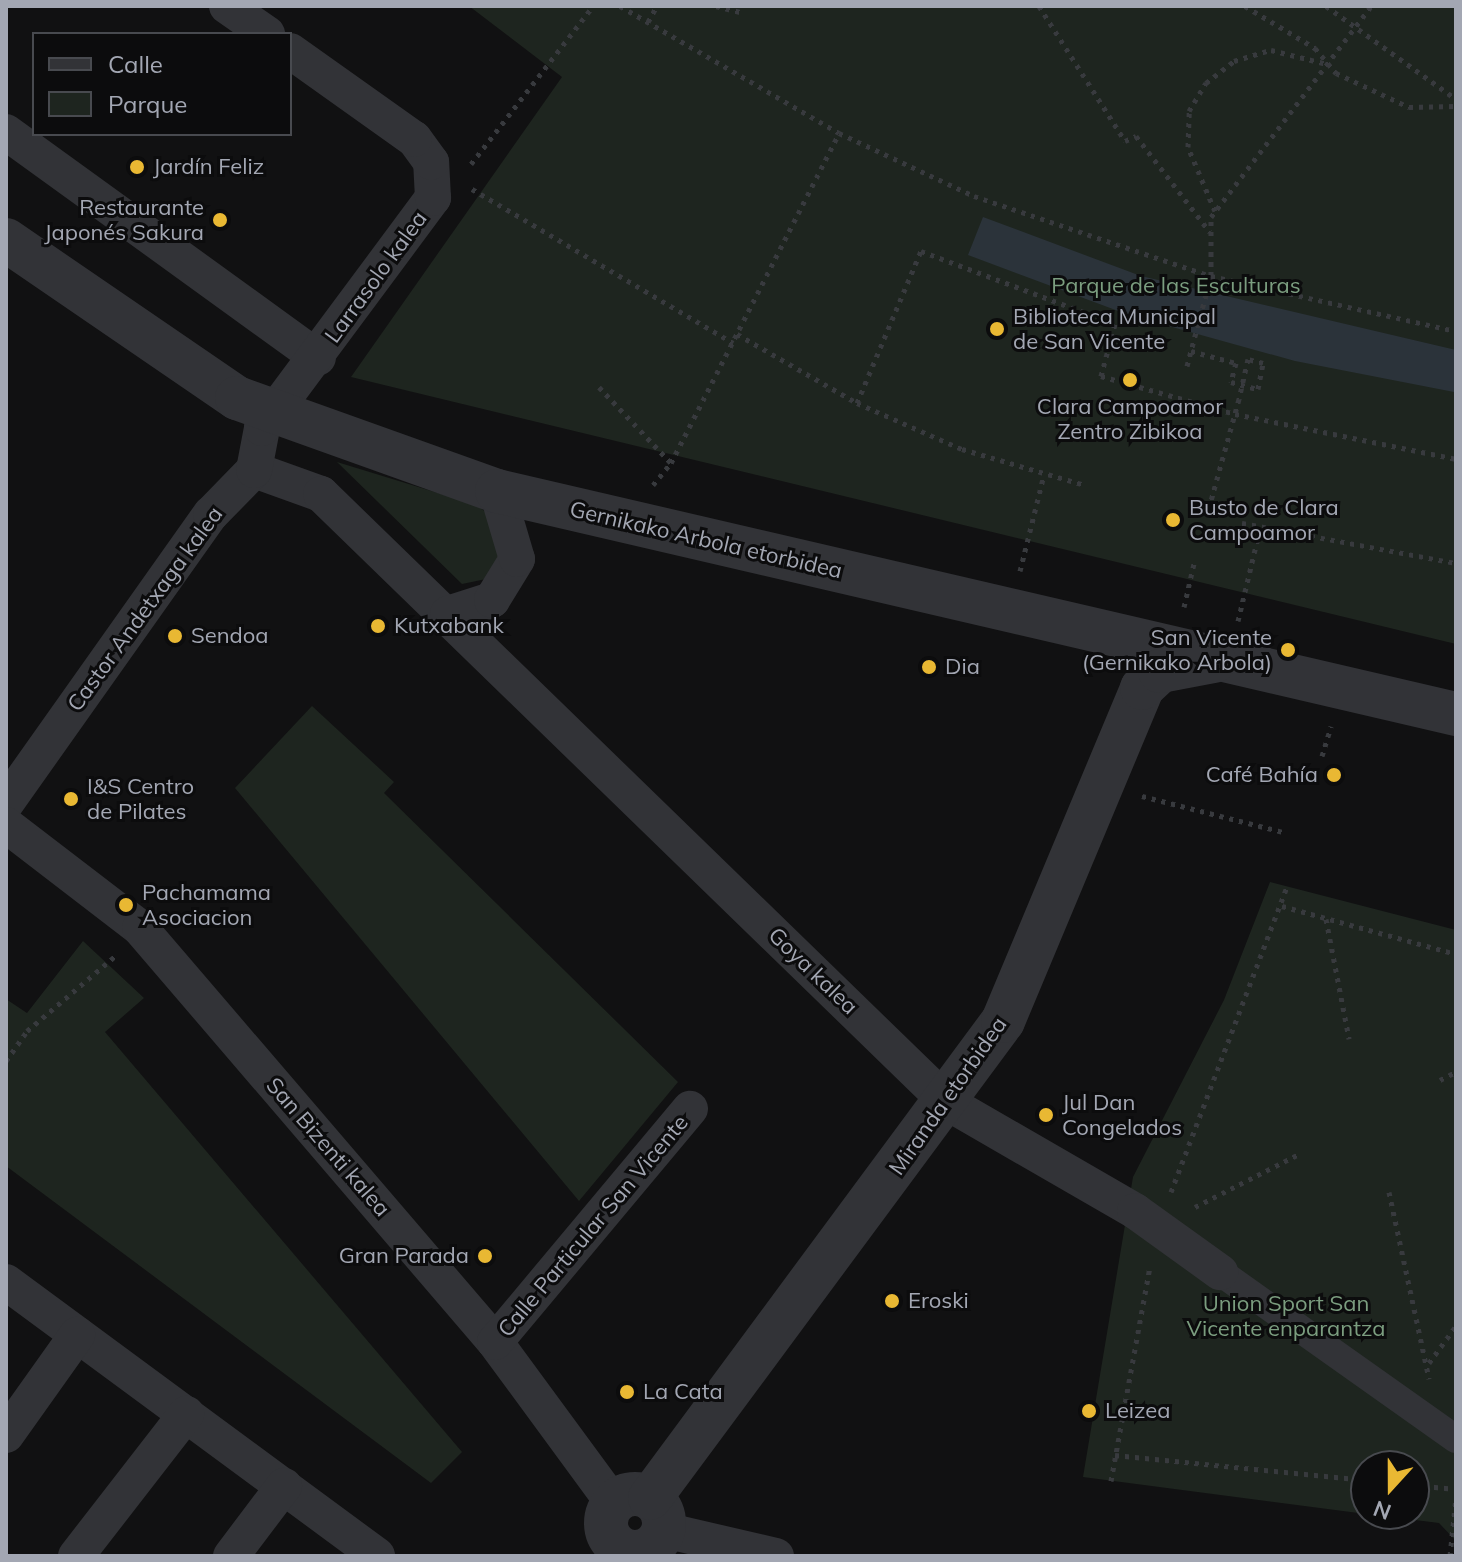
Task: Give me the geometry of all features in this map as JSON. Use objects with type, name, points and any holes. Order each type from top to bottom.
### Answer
[{"type":"street","points":[[227,6],[264,32]]},
{"type":"street","points":[[292,52],[414,139],[444,171]]},
{"type":"street","points":[[6,132],[318,358]]},
{"type":"street","name":"Larrasolo kalea","points":[[274,414],[433,198],[444,171]]},
{"type":"street","name":"Gernikako Arbola etorbidea","points":[[6,240],[237,398],[274,414],[497,491],[1456,714]]},
{"type":"street","points":[[254,470],[262,428],[274,414]]},
{"type":"street","name":"Goya kalea","points":[[254,470],[321,494],[448,614],[948,1103],[1157,1227],[1220,1272]]},
{"type":"street","name":"Castor Andetxaga kalea","points":[[6,803],[211,514],[254,470]]},
{"type":"street","points":[[448,614],[492,600],[517,559],[497,491]]},
{"type":"street","name":"Miranda etorbidea","points":[[630,1527],[948,1103],[1003,1021],[1102,786],[1152,678],[1189,662],[1229,660]]},
{"type":"street","name":"San Bizenti kalea","points":[[6,825],[140,928],[495,1342],[630,1527]]},
{"type":"street","name":"Calle Particular San Vicente","points":[[495,1342],[690,1109]]},
{"type":"street","points":[[1220,1272],[1456,1439]]},
{"type":"street","points":[[6,1282],[377,1556]]},
{"type":"street","points":[[6,1435],[77,1335]]},
{"type":"street","points":[[76,1556],[186,1414]]},
{"type":"street","points":[[231,1556],[284,1486]]},
{"type":"street","points":[[630,1527],[776,1556]]},
{"type":"path","points":[[593,6],[444,171],[733,343]]},
{"type":"path","points":[[620,6],[839,133],[974,196],[1211,276],[1456,331]]},
{"type":"path","points":[[648,22],[657,6]]},
{"type":"path","points":[[716,6],[740,12]]},
{"type":"path","points":[[1039,6],[1125,141],[1136,136],[1211,233]]},
{"type":"path","points":[[1245,6],[1315,48],[1327,64]]},
{"type":"path","points":[[1326,6],[1456,99]]},
{"type":"path","points":[[1187,366],[1211,276],[1211,233],[1215,211],[1371,6]]},
{"type":"path","points":[[1215,211],[1188,147],[1189,111],[1206,83],[1234,61],[1271,50],[1327,64],[1409,107],[1456,106]]},
{"type":"path","points":[[622,521],[671,463],[839,133]]},
{"type":"path","points":[[857,403],[921,251],[1115,324],[1101,376],[1235,414],[1456,459]]},
{"type":"path","points":[[737,334],[857,403],[1044,475],[1082,484]]},
{"type":"path","points":[[1191,351],[1236,363],[1231,382],[1245,386],[1258,389],[1263,363],[1248,359],[1245,372],[1242,386],[1239,399],[1207,515]]},
{"type":"path","points":[[599,387],[671,463]]},
{"type":"path","points":[[1010,610],[1044,475]]},
{"type":"path","points":[[1242,523],[1260,529],[1456,563]]},
{"type":"path","points":[[1229,660],[1260,529]]},
{"type":"path","points":[[1102,786],[1283,832]]},
{"type":"path","points":[[1111,1481],[1157,1227],[1282,906],[1287,886]]},
{"type":"path","points":[[1282,906],[1456,954]]},
{"type":"path","points":[[1326,919],[1349,1039]]},
{"type":"path","points":[[6,1061],[27,1031],[140,928]]},
{"type":"path","points":[[1440,1080],[1456,1072]]},
{"type":"path","points":[[1157,1227],[1301,1153]]},
{"type":"path","points":[[1389,1192],[1428,1364],[1432,1421]]},
{"type":"path","points":[[1428,1364],[1456,1326]]},
{"type":"path","points":[[1115,1455],[1350,1478]]},
{"type":"path","points":[[1430,1487],[1456,1489]]},
{"type":"path","points":[[1450,1556],[1456,1497]]},
{"type":"green space","name":"Parque de las Esculturas","points":[[469,6],[1456,6],[1456,644],[351,377],[562,77]]},
{"type":"green space","points":[[337,462],[477,505],[488,514],[500,557],[486,579],[462,584]]},
{"type":"green space","points":[[312,706],[394,782],[384,793],[678,1082],[579,1201],[235,788]]},
{"type":"green space","name":"Union Sport San Vicente enparantza","points":[[1270,882],[1456,930],[1456,1541],[1439,1523],[1430,1522],[1430,1450],[1350,1450],[1350,1512],[1083,1477],[1133,1177],[1224,1000]]},
{"type":"green space","points":[[83,941],[144,998],[105,1032],[462,1452],[431,1483],[6,1166],[6,999],[27,1013]]},
{"type":"shaded area","points":[[983,217],[1141,276],[1456,350],[1454,392],[1295,361],[1129,315],[968,255]]},
{"type":"place","name":"Jardín Feliz","points":[[137,167]]},
{"type":"place","name":"Restaurante Japonés Sakura","points":[[220,220]]},
{"type":"place","name":"Biblioteca Municipal de San Vicente","points":[[997,329]]},
{"type":"place","name":"Clara Campoamor Zentro Zibikoa","points":[[1130,380]]},
{"type":"place","name":"Busto de Clara Campoamor","points":[[1173,520]]},
{"type":"place","name":"Kutxabank","points":[[378,626]]},
{"type":"place","name":"Sendoa","points":[[175,636]]},
{"type":"place","name":"San Vicente (Gernikako Arbola)","points":[[1288,650]]},
{"type":"place","name":"Dia","points":[[929,667]]},
{"type":"place","name":"Café Bahía","points":[[1334,775]]},
{"type":"place","name":"I&S Centro de Pilates","points":[[71,799]]},
{"type":"place","name":"Pachamama Asociacion","points":[[126,905]]},
{"type":"place","name":"Jul Dan Congelados","points":[[1046,1115]]},
{"type":"place","name":"Gran Parada","points":[[485,1256]]},
{"type":"place","name":"Eroski","points":[[892,1301]]},
{"type":"place","name":"La Cata","points":[[627,1392]]},
{"type":"place","name":"Leizea","points":[[1089,1411]]}]
